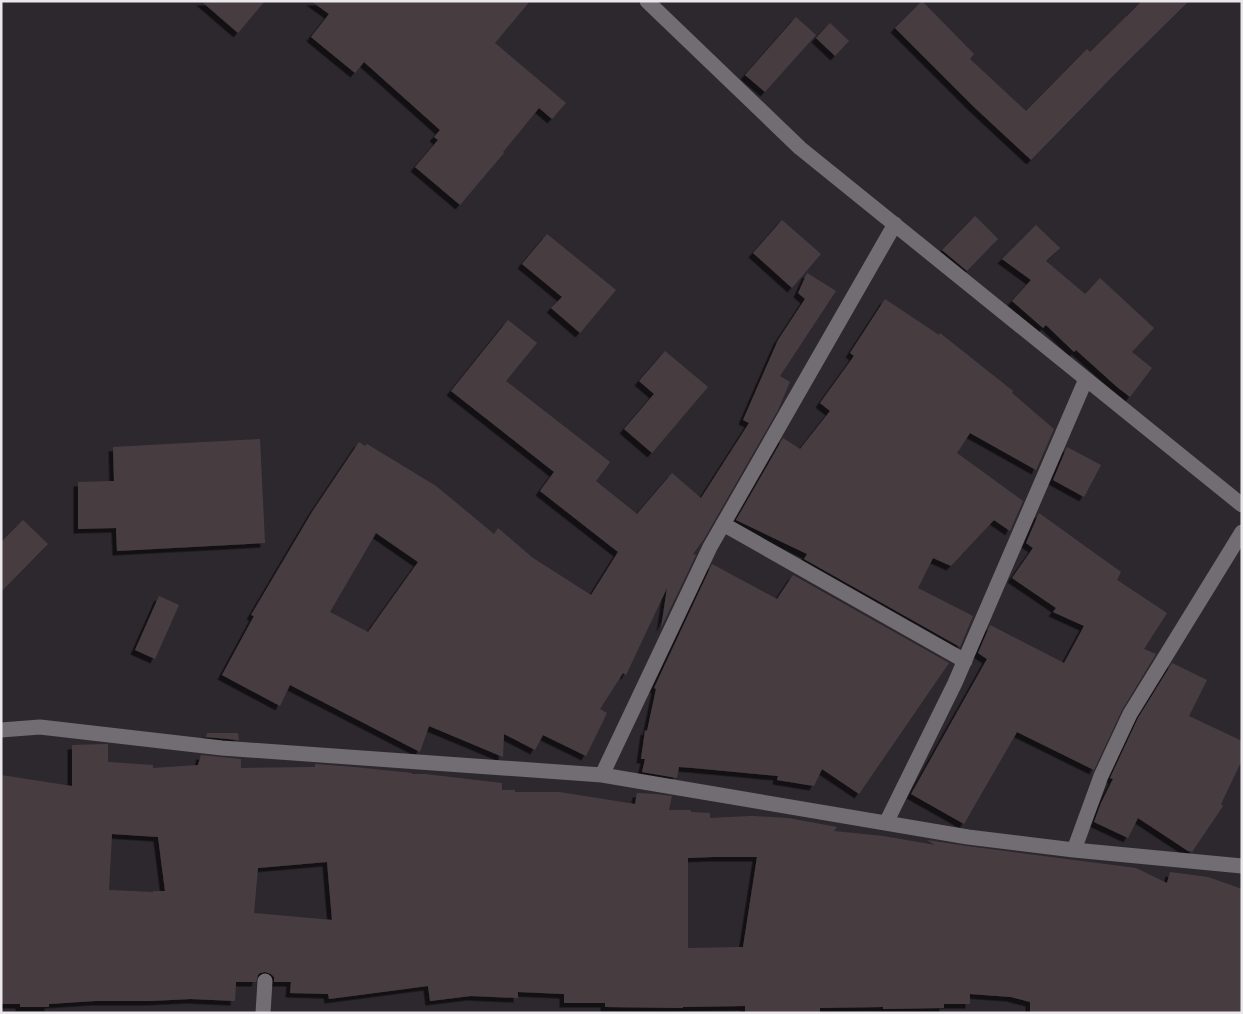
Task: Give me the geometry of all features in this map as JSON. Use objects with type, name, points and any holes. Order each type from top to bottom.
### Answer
[{"type":"street","points":[[647,1],[800,148],[1242,505]]},
{"type":"street","points":[[602,775],[706,556],[895,224]]},
{"type":"street","points":[[886,823],[964,660],[1086,379]]},
{"type":"street","points":[[724,524],[964,660]]},
{"type":"street","points":[[1074,850],[1101,776],[1130,714],[1242,532]]},
{"type":"street","points":[[1,730],[40,727],[222,748],[602,775],[968,837],[1074,850],[1242,866]]},
{"type":"street","points":[[263,1013],[265,981]]},
{"type":"building","points":[[201,1],[265,1],[238,33]]},
{"type":"building","points":[[311,1],[530,1],[495,43],[566,103],[552,119],[539,108],[460,205],[415,167],[438,140],[434,137],[440,130],[364,62],[355,73],[311,37],[329,14]]},
{"type":"building","points":[[922,1],[974,54],[970,59],[1026,111],[1087,49],[1090,52],[1142,1],[1189,1],[1031,160],[974,107],[895,28]]},
{"type":"building","points":[[796,17],[816,35],[765,92],[745,75]]},
{"type":"building","points":[[830,23],[849,41],[835,56],[816,38]]},
{"type":"building","points":[[975,216],[998,239],[967,271],[942,250]]},
{"type":"building","points":[[782,220],[821,254],[792,288],[753,253]]},
{"type":"building","points":[[1036,225],[1060,248],[1046,261],[1085,294],[1100,278],[1154,328],[1132,352],[1152,368],[1130,397],[1076,350],[1074,352],[1046,325],[1043,328],[1012,301],[1031,280],[1002,259]]},
{"type":"building","points":[[547,234],[616,290],[580,333],[551,308],[562,297],[522,264]]},
{"type":"building","points":[[807,273],[836,291],[780,376],[790,382],[778,410],[704,539],[693,554],[696,555],[661,628],[667,588],[626,675],[623,673],[600,709],[607,713],[586,756],[543,735],[535,750],[504,734],[503,757],[429,726],[420,752],[290,685],[280,706],[222,675],[254,616],[251,615],[312,512],[359,442],[365,446],[367,444],[436,486],[494,534],[498,528],[533,558],[591,595],[618,552],[540,491],[554,472],[451,391],[508,320],[537,343],[506,381],[610,462],[596,481],[637,514],[672,473],[701,498],[749,423],[743,420],[778,340],[805,299],[798,293]],"holes":[[[376,533],[418,562],[368,632],[330,612]]]},
{"type":"building","points":[[885,299],[939,335],[940,333],[1013,391],[1012,393],[1054,429],[1036,470],[970,433],[957,453],[1023,501],[1010,531],[994,520],[951,566],[933,558],[918,588],[973,616],[960,647],[804,559],[807,554],[736,520],[783,438],[800,449],[830,411],[820,403],[854,356],[850,353]]},
{"type":"building","points":[[665,351],[708,387],[652,453],[624,429],[654,394],[639,381]]},
{"type":"building","points":[[260,439],[265,543],[117,551],[116,528],[78,529],[78,482],[114,481],[113,447]]},
{"type":"building","points":[[1067,447],[1101,465],[1084,497],[1053,480]]},
{"type":"building","points":[[1039,513],[1121,572],[1117,580],[1167,613],[1144,649],[1156,654],[1122,710],[1094,770],[1017,732],[964,824],[911,794],[987,659],[978,653],[990,625],[1064,663],[1084,626],[1053,612],[1056,608],[1012,578],[1033,548],[1026,543]]},
{"type":"building","points":[[23,520],[48,544],[1,592],[1,542]]},
{"type":"building","points":[[712,564],[777,599],[793,575],[949,663],[859,794],[822,769],[814,786],[777,780],[778,776],[693,768],[679,767],[677,778],[642,772],[645,759],[641,759],[645,730],[647,731],[656,689],[654,688]]},
{"type":"building","points":[[159,596],[179,605],[155,659],[135,650]]},
{"type":"building","points":[[1172,663],[1207,680],[1189,716],[1242,741],[1242,760],[1221,804],[1223,806],[1192,852],[1138,818],[1128,838],[1094,822],[1113,779],[1110,778],[1138,718]]},
{"type":"building","points":[[207,733],[238,733],[239,740],[206,737]]},
{"type":"building","points":[[108,744],[108,762],[153,765],[153,768],[198,765],[201,755],[241,759],[241,768],[315,767],[315,764],[354,767],[502,783],[502,790],[515,790],[515,792],[559,792],[635,804],[637,793],[656,794],[672,796],[669,810],[691,810],[691,812],[710,813],[710,818],[751,816],[788,818],[837,827],[834,831],[883,836],[935,845],[927,840],[1136,868],[1167,883],[1170,872],[1208,877],[1242,889],[1242,1013],[1030,1013],[1030,1002],[1011,997],[970,994],[970,1004],[944,1004],[944,1008],[820,1008],[820,1013],[745,1013],[745,1006],[683,1008],[605,1007],[605,1003],[564,1003],[564,994],[518,992],[518,998],[471,996],[430,1001],[428,986],[329,999],[328,994],[290,993],[291,982],[274,982],[274,977],[265,972],[258,975],[256,982],[236,982],[235,1001],[191,999],[95,1001],[49,1004],[49,1007],[20,1007],[20,1004],[1,1004],[1,775],[72,786],[72,745]],"holes":[[[112,834],[158,837],[165,891],[109,890]],[[757,857],[743,947],[688,948],[688,858]],[[327,862],[332,920],[254,913],[258,868]]]}]
